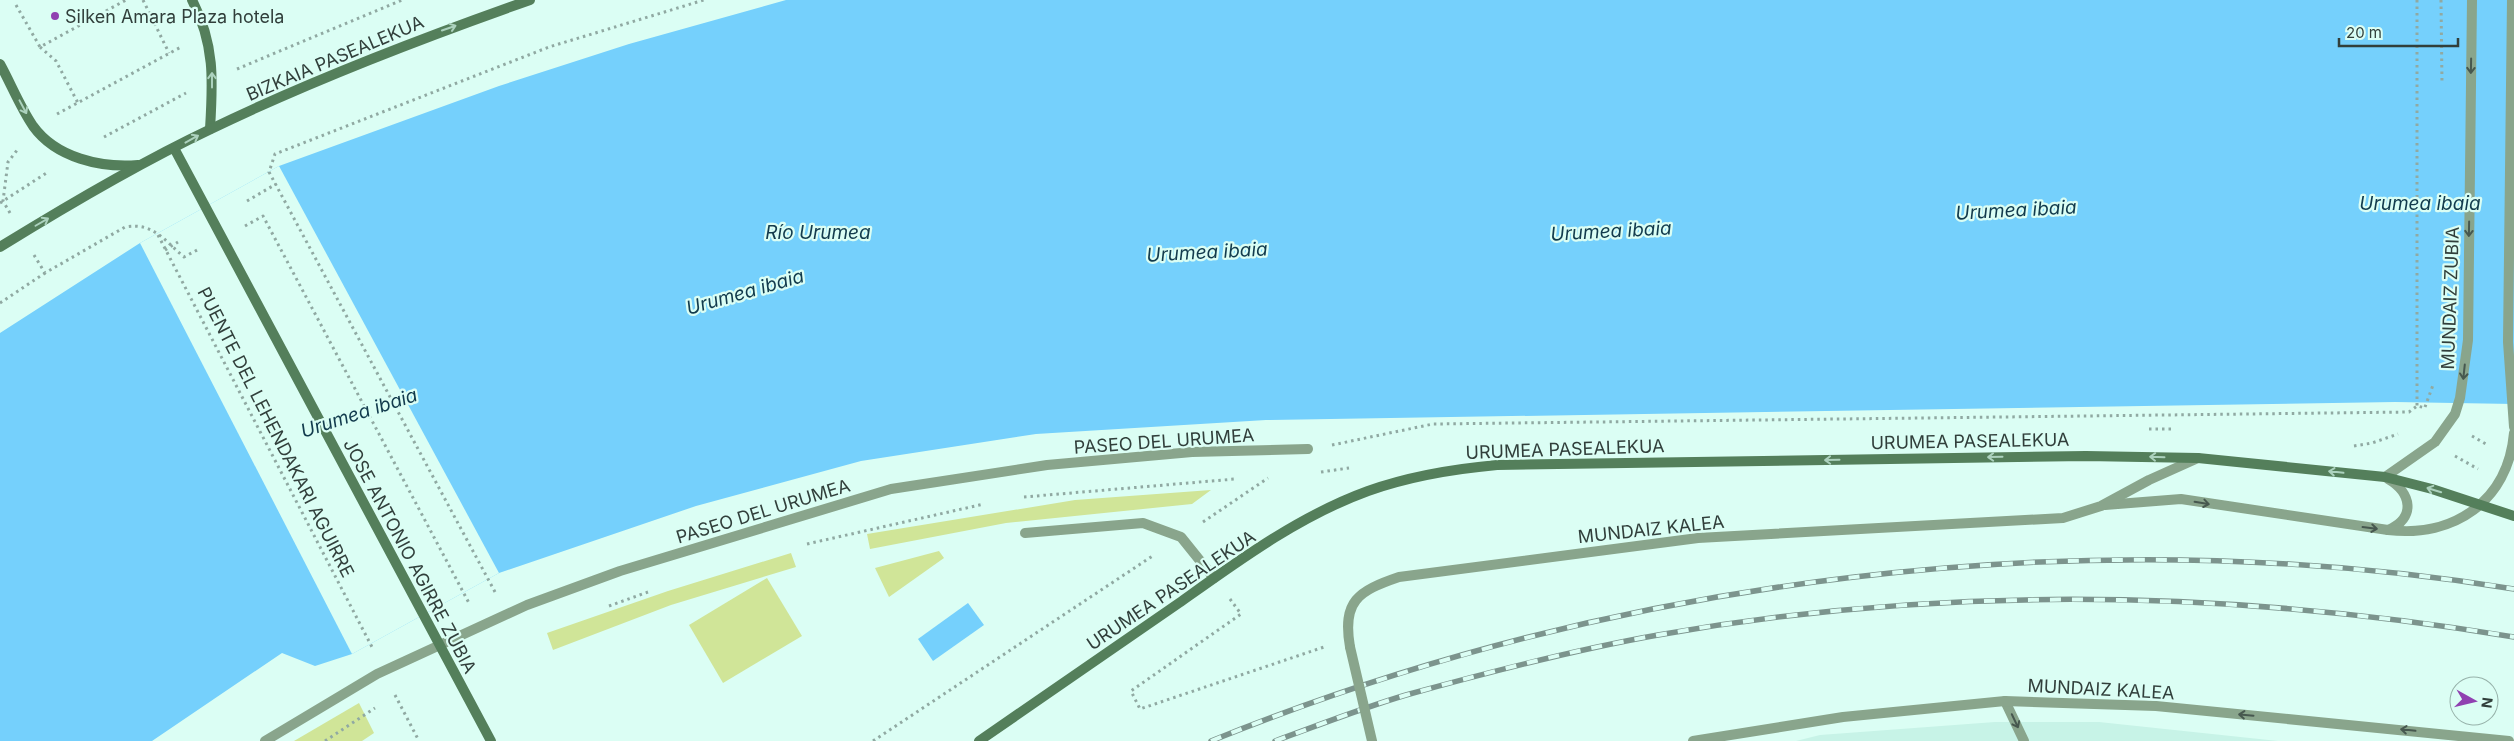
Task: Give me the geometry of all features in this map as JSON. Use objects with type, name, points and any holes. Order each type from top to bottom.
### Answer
[{"type":"main road","points":[[192,0],[206,34],[213,79],[210,129]]},
{"type":"main road","name":"BIZKAIA PASEALEKUA","points":[[142,165],[210,129],[428,36],[530,0]]},
{"type":"main road","points":[[0,64],[34,127],[48,141],[84,160],[103,165],[142,165]]},
{"type":"main road","name":"JOSE ANTONIO AGIRRE ZUBIA","points":[[174,148],[490,741]]},
{"type":"main road","points":[[0,248],[142,165]]},
{"type":"main road","name":"URUMEA PASEALEKUA","points":[[979,741],[1214,578],[1287,531],[1326,509],[1367,491],[1402,480],[1454,469],[1507,465],[2066,456],[2198,458],[2385,477],[2514,516]]},
{"type":"street","name":"MUNDAIZ ZUBIA","points":[[2436,440],[2450,423],[2459,403],[2468,340],[2472,0]]},
{"type":"street","points":[[2512,0],[2508,342],[2514,427]]},
{"type":"street","points":[[2101,506],[2180,499],[2403,532],[2436,528],[2470,513],[2498,486],[2504,474],[2514,439]]},
{"type":"street","points":[[2388,530],[2397,526],[2404,519],[2407,505],[2403,490],[2385,477],[2436,440]]},
{"type":"street","name":"PASEO DEL URUMEA","points":[[265,741],[384,671],[527,605],[620,572],[891,489],[1057,464],[1192,452],[1308,449]]},
{"type":"street","name":"URUMEA PASEALEKUA","points":[[2101,506],[2149,480],[2198,458]]},
{"type":"street","name":"MUNDAIZ KALEA","points":[[1372,741],[1346,623],[1354,602],[1371,586],[1399,577],[1698,538],[2063,518],[2101,506]]},
{"type":"street","points":[[1025,533],[1143,523],[1181,537],[1214,578]]},
{"type":"street","points":[[2005,701],[2024,741]]},
{"type":"street","name":"MUNDAIZ KALEA","points":[[1693,741],[1843,717],[2005,701],[2156,706],[2509,741]]},
{"type":"path","points":[[40,47],[126,0]]},
{"type":"path","points":[[143,0],[169,54]]},
{"type":"path","points":[[488,579],[276,184],[270,171],[274,154],[549,47],[704,0]]},
{"type":"path","points":[[2417,0],[2418,404]]},
{"type":"path","points":[[2441,0],[2442,88]]},
{"type":"path","points":[[16,5],[40,47],[56,61],[78,103]]},
{"type":"path","points":[[45,273],[3,202],[8,162],[34,127],[206,34]]},
{"type":"path","points":[[247,201],[276,184]]},
{"type":"path","points":[[0,303],[45,273],[125,227],[136,225],[148,227],[157,232],[184,257],[263,216],[464,593]]},
{"type":"path","name":"PUENTE DEL LEHENDAKARI AGUIRRE","points":[[157,232],[370,644]]},
{"type":"path","points":[[165,250],[178,242]]},
{"type":"path","points":[[2427,402],[2436,377]]},
{"type":"path","points":[[2418,404],[2484,444],[2514,439]]},
{"type":"path","points":[[1308,449],[1433,424],[2408,412],[2418,404]]},
{"type":"path","points":[[2436,440],[2451,453],[2472,466],[2504,474]]},
{"type":"path","points":[[873,741],[1181,537],[1269,476]]},
{"type":"path","points":[[1214,578],[1241,614],[1131,691],[1140,708],[1349,643]]},
{"type":"path","points":[[384,671],[418,741]]},
{"type":"shaded area","points":[[1995,722],[2099,722],[2278,741],[1796,741],[1820,735]]},
{"type":"green space","points":[[1211,490],[1192,504],[1006,523],[870,549],[867,534],[1075,500]]},
{"type":"green space","points":[[939,551],[944,558],[889,597],[875,568]]},
{"type":"green space","points":[[791,553],[796,567],[671,605],[553,650],[547,633],[668,591]]},
{"type":"green space","points":[[767,578],[802,636],[723,683],[689,625]]},
{"type":"green space","points":[[359,703],[374,733],[362,741],[294,741]]},
{"type":"water","name":"Río Urumea","points":[[786,0],[2514,0],[2514,404],[2395,402],[1266,420],[1036,434],[861,461],[696,506],[499,573],[352,654],[315,666],[282,653],[152,741],[0,741],[0,333],[140,243],[279,166],[499,86],[629,44]]},
{"type":"water","points":[[968,603],[984,625],[933,661],[918,639]]},
{"type":"pier","points":[[279,166],[499,573],[352,654],[140,243]]},
{"type":"railway","points":[[1211,741],[1366,685],[1525,638],[1687,602],[1852,577],[2019,563],[2185,560],[2351,569],[2514,589]]},
{"type":"railway","points":[[1275,741],[1406,695],[1563,655],[1658,635],[1764,619],[1871,608],[1979,601],[2086,600],[2193,603],[2301,610],[2408,621],[2514,637]]},
{"type":"place","name":"Silken Amara Plaza hotela","points":[[55,16]]},
{"type":"water label","name":"Urumea ibaia","points":[[2420,203]]},
{"type":"water label","name":"Urumea ibaia","points":[[2016,210]]},
{"type":"water label","name":"Urumea ibaia","points":[[1611,231]]},
{"type":"water label","name":"Urumea ibaia","points":[[1207,252]]},
{"type":"water label","name":"Urumea ibaia","points":[[745,292]]},
{"type":"water label","name":"Urumea ibaia","points":[[359,413]]}]
